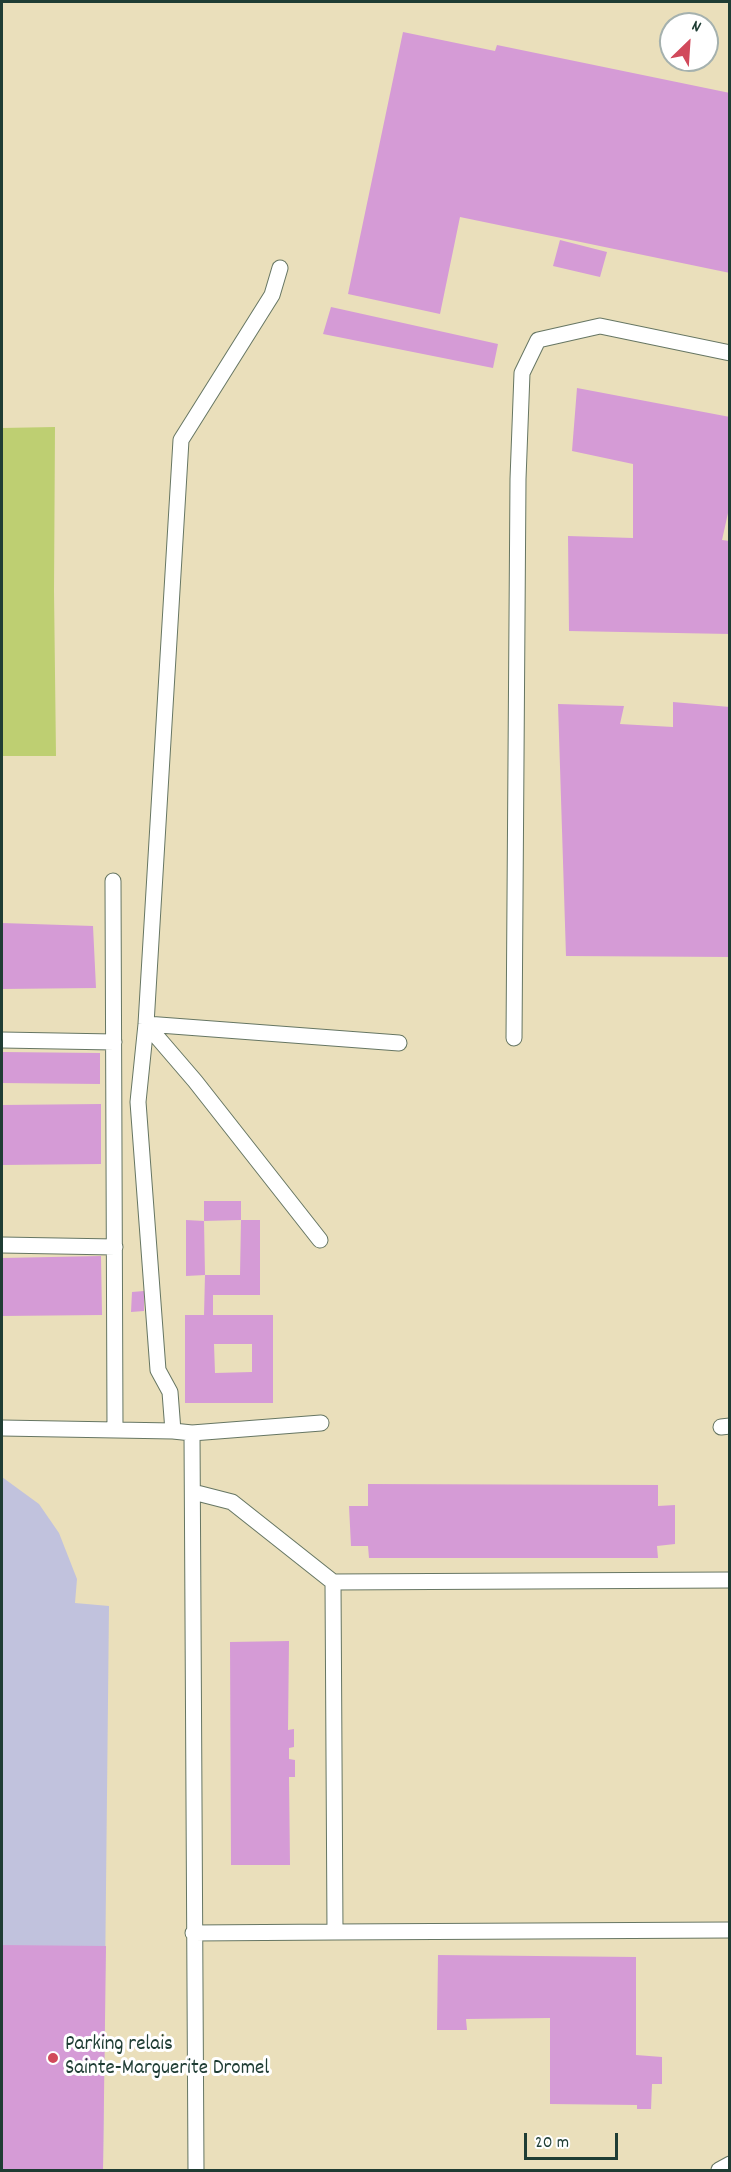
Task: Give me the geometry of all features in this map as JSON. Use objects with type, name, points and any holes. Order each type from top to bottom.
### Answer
[{"type":"lane","points":[[172,1431],[171,1392],[158,1370],[138,1102],[146,1024],[181,440],[272,295],[280,268]]},
{"type":"lane","points":[[514,1038],[518,503],[522,374],[538,340],[600,326],[729,353]]},
{"type":"lane","points":[[113,881],[115,1429]]},
{"type":"lane","points":[[146,1024],[399,1042]]},
{"type":"lane","points":[[146,1024],[321,1240]]},
{"type":"lane","points":[[2,1040],[114,1042]]},
{"type":"lane","points":[[2,1245],[115,1247]]},
{"type":"lane","points":[[2,1428],[115,1429],[192,1433],[321,1423]]},
{"type":"lane","points":[[192,1433],[196,2170]]},
{"type":"lane","points":[[193,1492],[232,1502],[333,1582],[729,1580]]},
{"type":"lane","points":[[333,1582],[335,1932]]},
{"type":"lane","points":[[193,1933],[729,1930]]},
{"type":"lane","points":[[718,2170],[729,2164]]},
{"type":"shaded area","points":[[2,1477],[39,1504],[59,1533],[77,1579],[75,1603],[109,1606],[103,2170],[2,2170]]},
{"type":"green space","points":[[55,427],[56,756],[2,756],[2,428]]},
{"type":"building","points":[[403,32],[495,51],[497,45],[730,93],[730,273],[460,217],[440,314],[348,294]]},
{"type":"building","points":[[560,240],[607,252],[600,277],[553,266]]},
{"type":"building","points":[[331,307],[498,344],[493,368],[323,334]]},
{"type":"building","points":[[577,388],[730,417],[730,504],[722,540],[730,541],[730,634],[569,631],[568,536],[633,538],[633,464],[572,451]]},
{"type":"building","points":[[673,702],[730,707],[730,957],[566,956],[558,704],[624,706],[620,724],[673,727]]},
{"type":"building","points":[[2,923],[93,926],[96,988],[2,989]]},
{"type":"building","points":[[2,1052],[100,1053],[100,1084],[2,1083]]},
{"type":"building","points":[[101,1104],[101,1164],[2,1165],[2,1105]]},
{"type":"building","points":[[204,1201],[241,1201],[241,1220],[204,1221]]},
{"type":"building","points":[[186,1220],[204,1221],[205,1275],[186,1276]]},
{"type":"building","points":[[241,1220],[260,1220],[260,1295],[213,1295],[213,1315],[273,1315],[273,1403],[185,1403],[185,1315],[204,1315],[205,1275],[240,1275]],"holes":[[[214,1344],[252,1344],[252,1372],[215,1373]]]},
{"type":"building","points":[[101,1256],[102,1315],[2,1316],[2,1258]]},
{"type":"building","points":[[144,1291],[144,1311],[131,1312],[132,1292]]},
{"type":"building","points":[[368,1484],[658,1485],[658,1506],[675,1505],[675,1544],[657,1546],[658,1558],[369,1558],[368,1546],[351,1546],[349,1506],[368,1506]]},
{"type":"building","points":[[289,1641],[288,1730],[294,1729],[294,1747],[289,1748],[289,1759],[295,1760],[295,1777],[289,1777],[290,1865],[231,1865],[230,1642]]},
{"type":"building","name":"Parking relais Sainte-Marguerite Dromel","points":[[2,1945],[106,1946],[103,2170],[2,2170]]},
{"type":"building","points":[[438,1955],[636,1957],[636,2055],[662,2057],[662,2084],[652,2084],[651,2109],[637,2109],[637,2105],[550,2104],[550,2018],[466,2019],[467,2030],[437,2030]]},
{"type":"place","name":"Parking relais Sainte-Marguerite Dromel","points":[[53,2058]]}]
